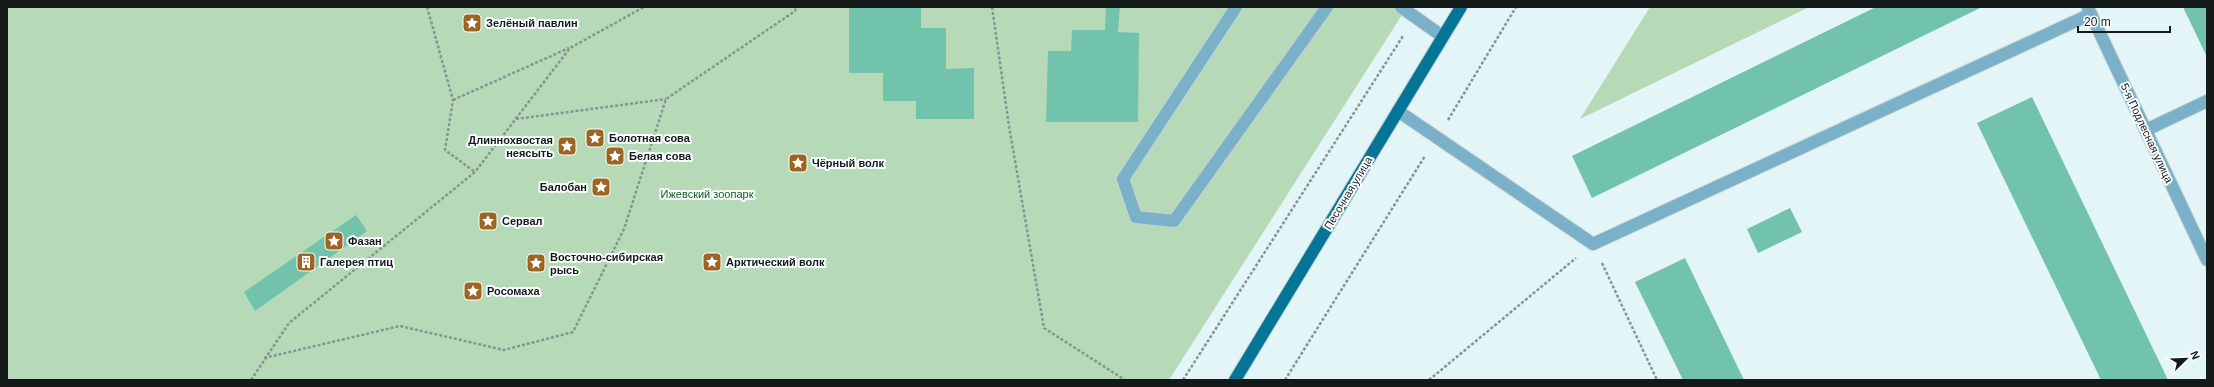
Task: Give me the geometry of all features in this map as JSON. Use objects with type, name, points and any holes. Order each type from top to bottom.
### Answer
[{"type":"main road","name":"Песочная улица","points":[[1235,380],[1442,36],[1461,7]]},
{"type":"street","points":[[1236,7],[1123,179],[1136,217],[1174,221],[1328,7]]},
{"type":"street","points":[[1401,7],[1442,36]]},
{"type":"street","points":[[1398,111],[1593,244],[2089,11]]},
{"type":"street","name":"5-я Подлесная улица","points":[[2089,11],[2207,260]]},
{"type":"street","points":[[2146,130],[2207,101]]},
{"type":"path","points":[[427,7],[452,100],[445,150],[475,172]]},
{"type":"path","points":[[452,100],[570,48],[644,7]]},
{"type":"path","points":[[515,119],[666,99],[795,11],[796,7]]},
{"type":"path","points":[[992,7],[1009,126],[1044,328],[1125,380]]},
{"type":"path","points":[[1285,380],[1437,137],[1516,7]]},
{"type":"path","points":[[1183,380],[1415,17]]},
{"type":"path","points":[[251,380],[264,358],[289,323],[475,172],[570,48]]},
{"type":"path","points":[[264,358],[400,326],[504,350],[573,332],[624,229],[666,99]]},
{"type":"path","points":[[1429,380],[1593,244],[1657,380]]},
{"type":"green space","name":"Ижевский зоопарк","points":[[7,7],[1407,7],[1169,380],[7,380]]},
{"type":"green space","points":[[1650,7],[1809,7],[1580,119]]},
{"type":"building","points":[[849,7],[921,7],[921,28],[946,28],[946,69],[974,68],[974,119],[916,119],[916,101],[883,101],[883,73],[849,73]]},
{"type":"building","points":[[1106,7],[1120,7],[1118,32],[1139,33],[1138,122],[1046,122],[1048,51],[1071,51],[1072,30],[1105,30]]},
{"type":"building","points":[[1876,7],[1982,7],[1592,198],[1572,156]]},
{"type":"building","points":[[2183,7],[2207,7],[2207,57]]},
{"type":"building","points":[[2032,97],[2168,380],[2101,380],[1977,123]]},
{"type":"building","points":[[1790,208],[1802,232],[1758,253],[1747,229]]},
{"type":"building","name":"Галерея птиц","points":[[356,215],[367,231],[255,311],[244,292]]},
{"type":"building","points":[[1685,258],[1744,380],[1683,380],[1635,282]]},
{"type":"place","name":"Зелёный павлин","points":[[472,23]]},
{"type":"place","name":"Болотная сова","points":[[595,138]]},
{"type":"place","name":"Длиннохвостая неясыть","points":[[567,146]]},
{"type":"place","name":"Белая сова","points":[[615,156]]},
{"type":"place","name":"Чёрный волк","points":[[798,163]]},
{"type":"place","name":"Балобан","points":[[601,187]]},
{"type":"place","name":"Сервал","points":[[488,221]]},
{"type":"place","name":"Фазан","points":[[334,241]]},
{"type":"place","name":"Галерея птиц","points":[[306,262]]},
{"type":"place","name":"Арктический волк","points":[[712,262]]},
{"type":"place","name":"Восточно-сибирская рысь","points":[[536,263]]},
{"type":"place","name":"Росомаха","points":[[473,291]]}]
